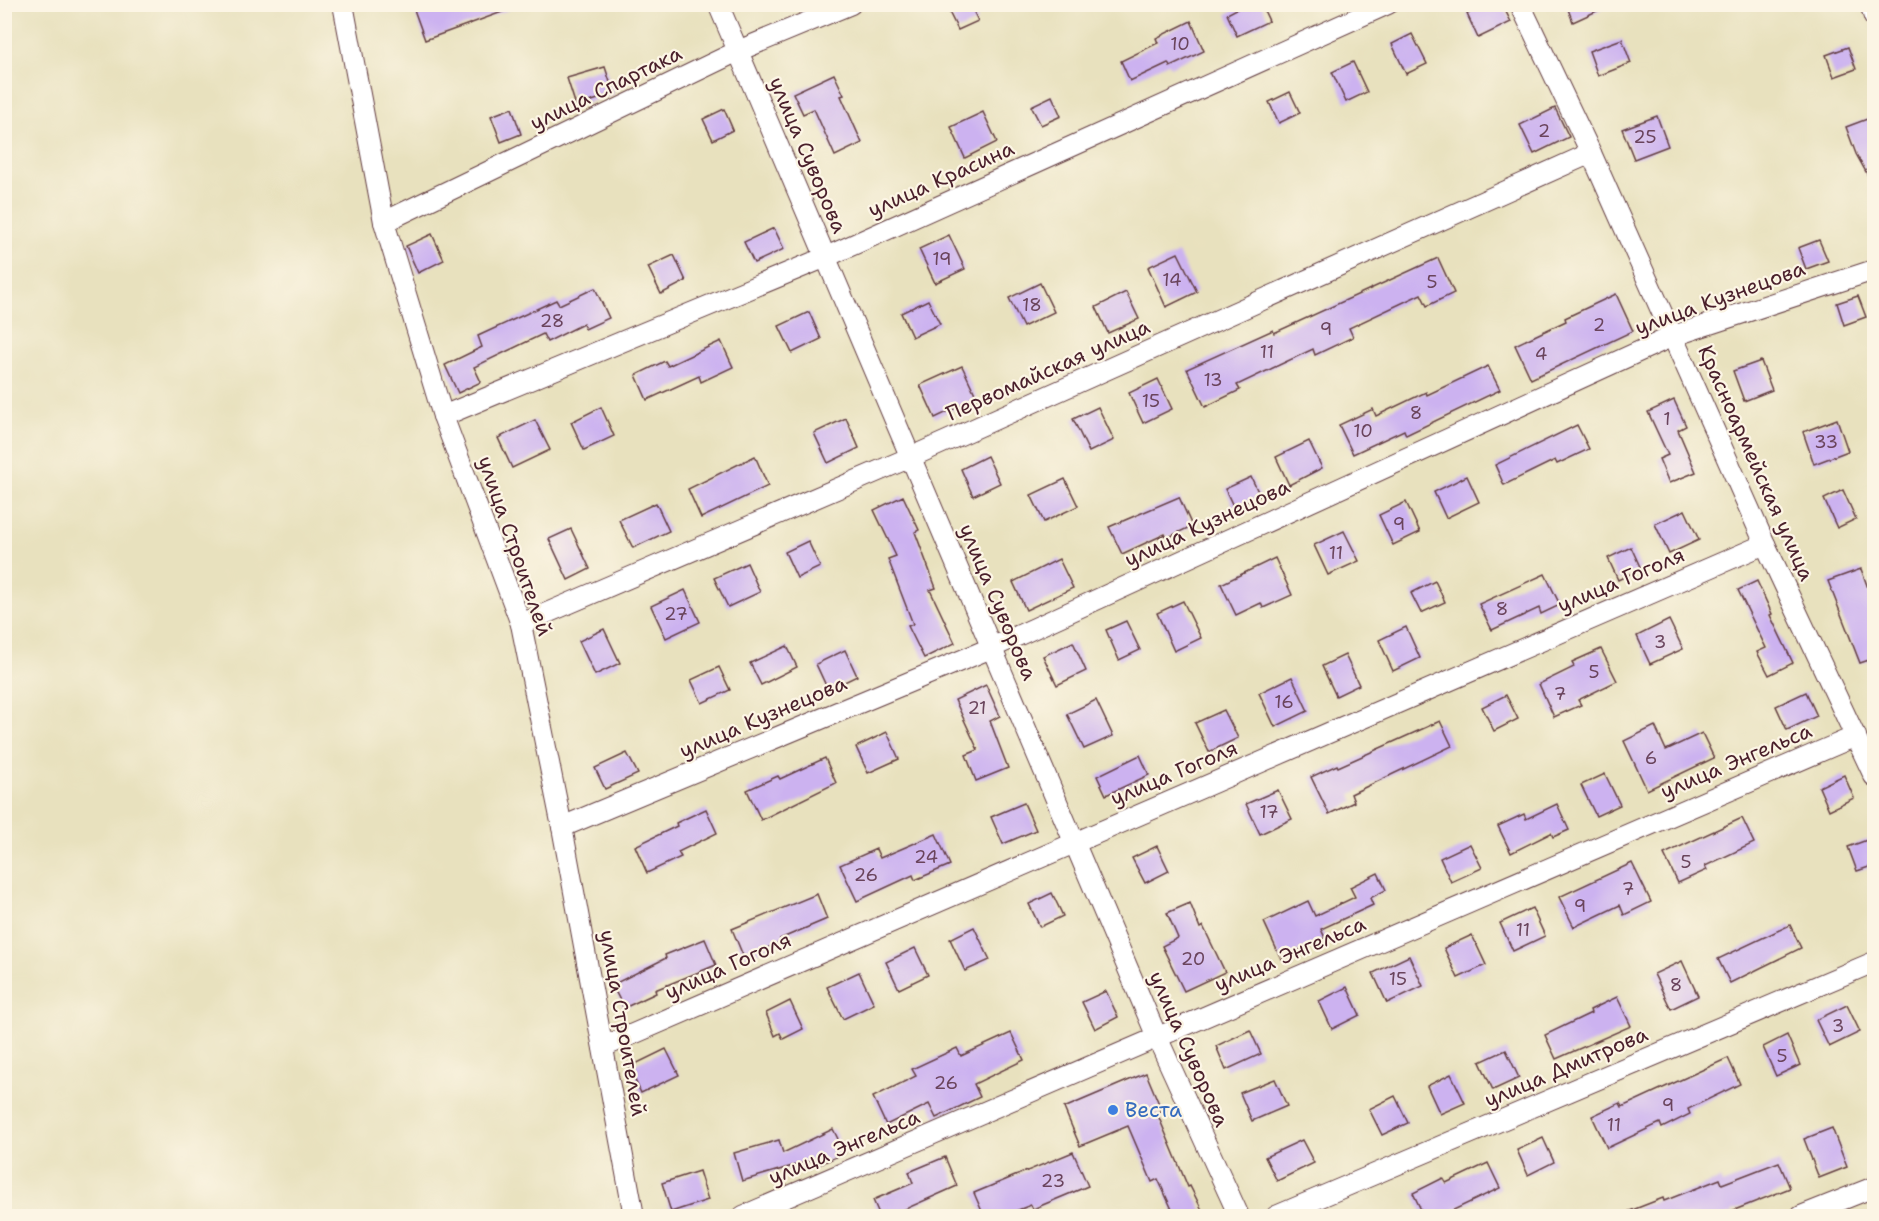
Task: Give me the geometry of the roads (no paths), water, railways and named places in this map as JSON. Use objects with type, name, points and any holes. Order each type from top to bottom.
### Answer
[{"type":"street","name":"улица Суворова","points":[[718,4],[1157,1037],[1239,1216]]},
{"type":"street","name":"улица Спартака","points":[[384,222],[738,51],[851,4]]},
{"type":"street","name":"улица Красина","points":[[443,416],[826,257],[1388,4]]},
{"type":"street","name":"Красноармейская улица","points":[[1520,4],[1592,153],[1765,544],[1875,777]]},
{"type":"street","points":[[1870,4],[1875,17]]},
{"type":"street","name":"улица Строителей","points":[[344,5],[384,222],[443,416],[521,624],[562,827],[633,1216]]},
{"type":"street","name":"Первомайская улица","points":[[521,624],[911,457],[1592,153]]},
{"type":"street","name":"улица Кузнецова","points":[[562,827],[991,648],[1673,336],[1875,270]]},
{"type":"street","name":"улица Гоголя","points":[[603,1047],[1765,544]]},
{"type":"street","name":"улица Энгельса","points":[[743,1216],[1856,736]]},
{"type":"street","name":"улица Дмитрова","points":[[1276,1216],[1875,962]]},
{"type":"street","points":[[1801,1216],[1875,1188]]},
{"type":"place","name":"Веста","points":[[1113,1110]]}]
